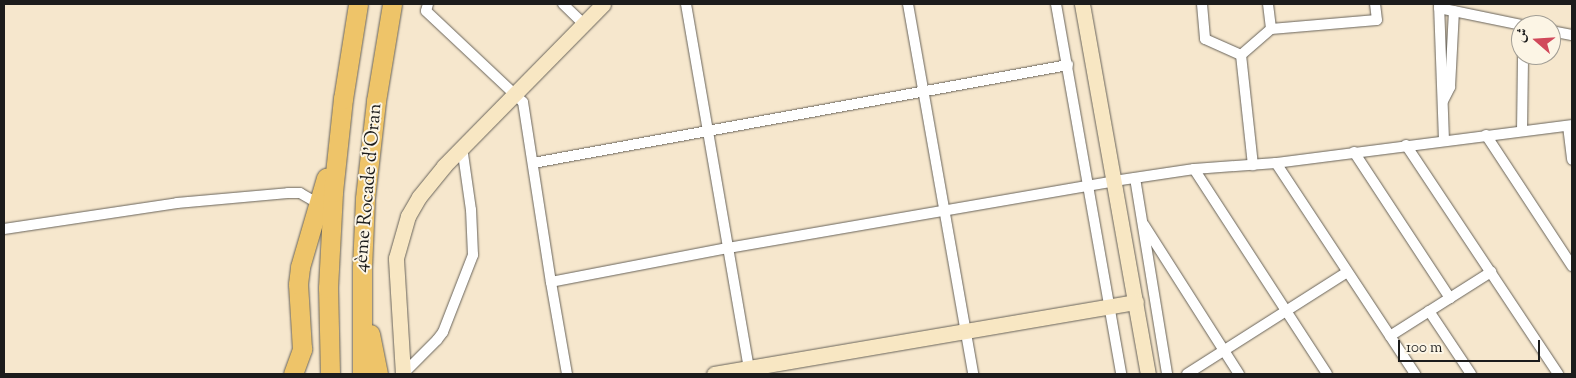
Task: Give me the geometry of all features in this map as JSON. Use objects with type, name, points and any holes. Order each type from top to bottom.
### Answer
[{"type":"highway","name":"4ème Rocade d'Oran","points":[[330,374],[330,247],[339,133],[358,4]]},
{"type":"highway","name":"4ème Rocade d'Oran","points":[[362,374],[361,284],[365,198],[370,148],[392,4]]},
{"type":"highway","points":[[293,374],[302,349],[298,284],[300,267],[339,133]]},
{"type":"highway","points":[[361,284],[378,374]]},
{"type":"highway","points":[[309,374],[303,305],[304,297],[310,292],[318,294],[320,299],[329,346]]},
{"type":"street","points":[[428,4],[426,11],[517,94],[523,102],[528,118],[532,163],[568,374]]},
{"type":"street","points":[[563,4],[584,24]]},
{"type":"street","points":[[403,374],[396,258],[408,216],[419,197],[462,147],[517,94],[603,4]]},
{"type":"street","points":[[686,4],[750,368]]},
{"type":"street","points":[[908,4],[946,211],[973,374]]},
{"type":"street","points":[[1056,4],[1121,374]]},
{"type":"street","points":[[1082,4],[1148,374]]},
{"type":"street","points":[[1202,4],[1205,39],[1241,55]]},
{"type":"street","points":[[1268,4],[1271,30]]},
{"type":"street","points":[[1241,55],[1271,30],[1377,20],[1375,4]]},
{"type":"street","points":[[1444,140],[1439,6],[1511,23]]},
{"type":"street","points":[[1442,102],[1450,87],[1454,11]]},
{"type":"street","points":[[1241,55],[1253,164]]},
{"type":"street","points":[[532,163],[1068,65]]},
{"type":"street","points":[[1522,131],[1523,65]]},
{"type":"street","points":[[551,282],[728,248],[1114,181],[1194,169],[1276,163],[1444,140],[1570,126],[1572,160]]},
{"type":"street","points":[[1486,135],[1572,266]]},
{"type":"street","points":[[1406,145],[1558,374]]},
{"type":"street","points":[[403,374],[438,340],[443,332],[473,255],[471,210],[462,147]]},
{"type":"street","points":[[1354,152],[1450,298]]},
{"type":"street","points":[[1276,163],[1415,374]]},
{"type":"street","points":[[1194,169],[1327,374]]},
{"type":"street","points":[[1135,178],[1167,374]]},
{"type":"street","points":[[4,229],[177,203],[288,193],[300,193],[319,204]]},
{"type":"street","points":[[1142,222],[1239,374]]},
{"type":"street","points":[[1187,374],[1347,272]]},
{"type":"street","points":[[1390,336],[1491,272]]},
{"type":"street","points":[[714,374],[1109,305],[1136,302]]},
{"type":"street","points":[[1429,311],[1471,374]]}]
